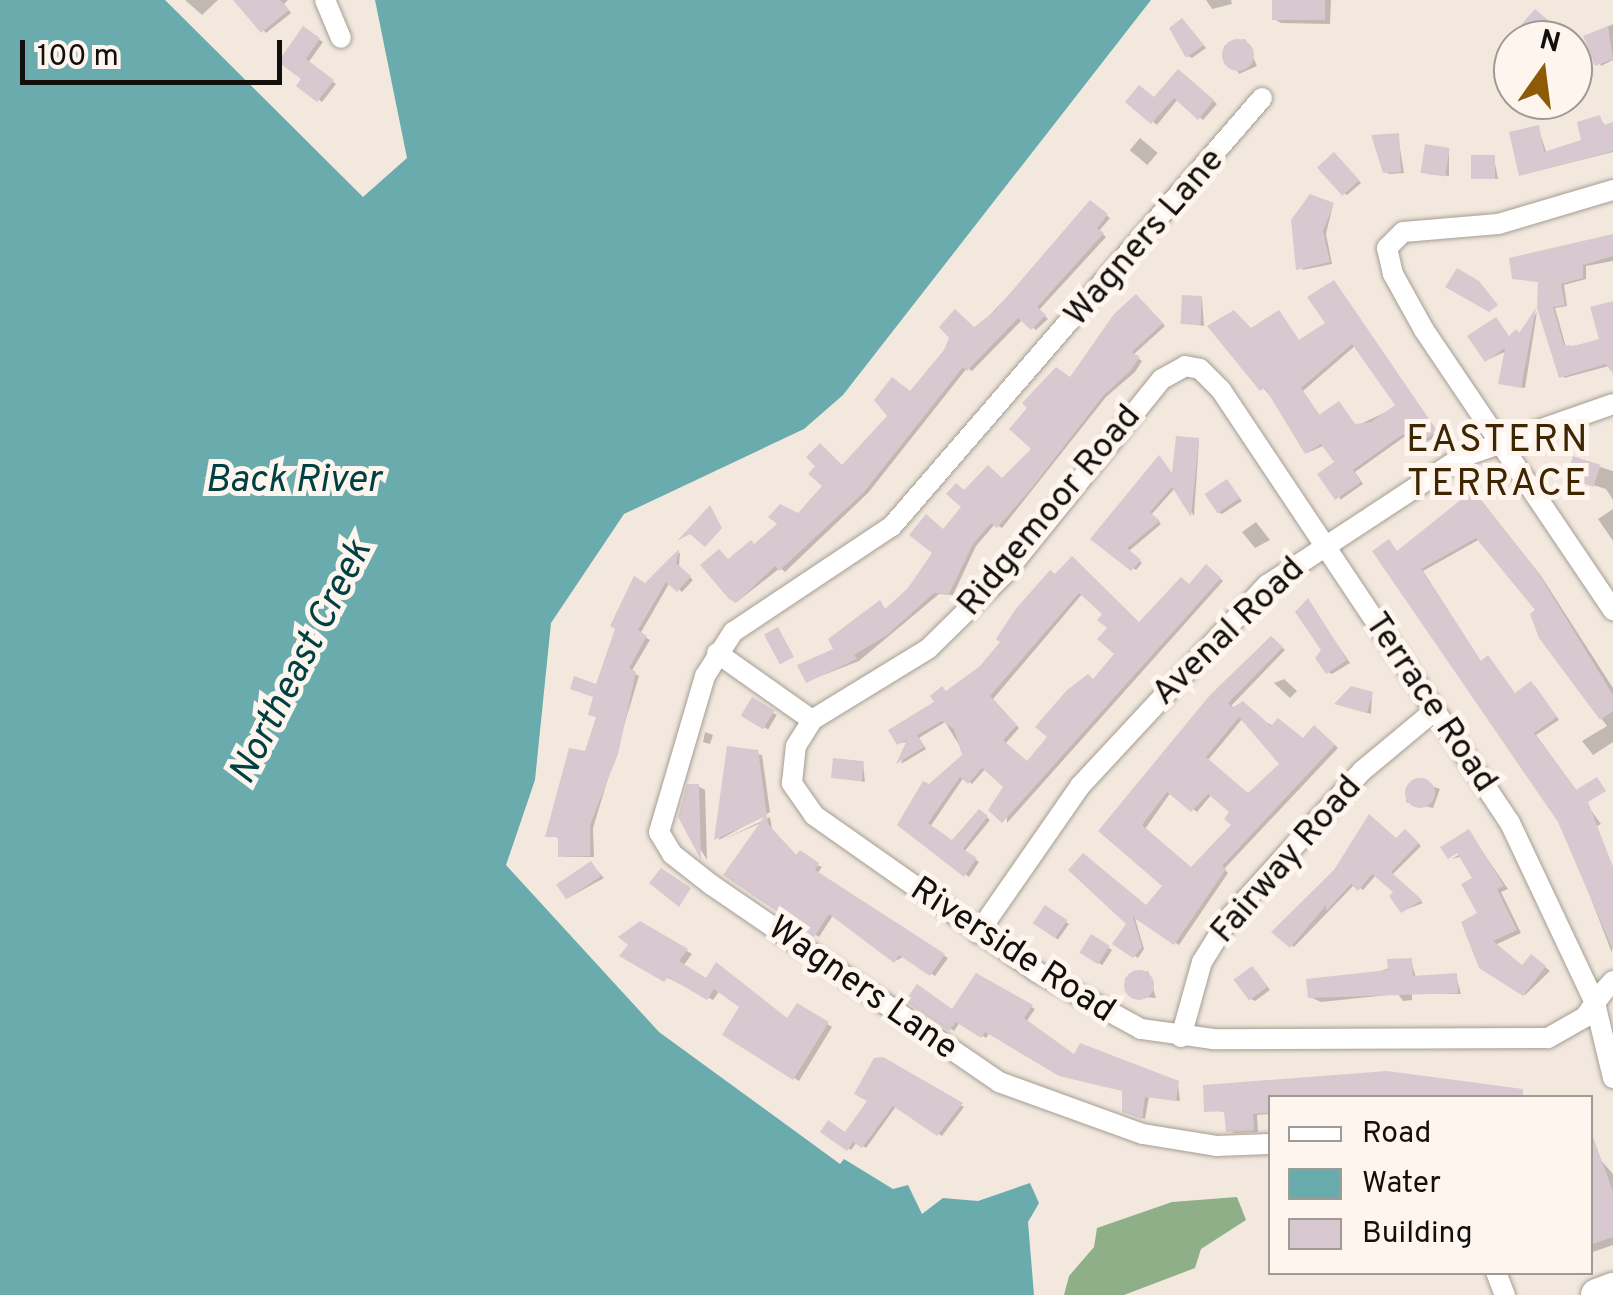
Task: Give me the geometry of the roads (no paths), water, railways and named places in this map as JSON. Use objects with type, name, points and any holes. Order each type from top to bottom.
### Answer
[{"type":"main road","points":[[1597,1295],[1613,1289]]},
{"type":"street","points":[[325,0],[341,38]]},
{"type":"street","name":"Wagners Lane","points":[[1262,98],[892,526],[870,546],[746,620],[717,653],[659,821],[672,854],[999,1082],[1143,1134],[1216,1146],[1268,1144]]},
{"type":"street","points":[[1613,190],[1498,224],[1422,229],[1390,240],[1393,274],[1496,442],[1613,610]]},
{"type":"street","name":"Terrace Road","points":[[1185,366],[1200,368],[1221,390],[1542,880],[1595,1004],[1613,1078]]},
{"type":"street","name":"Ridgemoor Road","points":[[812,720],[906,666],[952,627],[1006,572],[1142,401],[1185,366]]},
{"type":"street","name":"Avenal Road","points":[[978,932],[1080,786],[1247,604],[1324,543],[1496,442],[1613,404]]},
{"type":"street","points":[[717,653],[812,720]]},
{"type":"street","name":"Fairway Road","points":[[1181,1037],[1202,962],[1230,917],[1362,771],[1434,711]]},
{"type":"street","name":"Riverside Road","points":[[812,720],[792,761],[792,783],[801,800],[978,932],[1100,1012],[1181,1037],[1548,1038],[1572,1027],[1613,981]]},
{"type":"water","name":"Back River","points":[[0,0],[165,0],[363,197],[407,158],[375,0],[1151,0],[843,395],[804,429],[624,514],[551,623],[535,780],[506,865],[659,1032],[840,1164],[844,1159],[893,1189],[908,1185],[922,1214],[943,1198],[978,1201],[1030,1183],[1039,1203],[1028,1222],[1034,1295],[0,1295]]},
{"type":"district","name":"EASTERN TERRACE","points":[[1498,464]]},
{"type":"water label","name":"Northeast Creek","points":[[302,663]]}]
